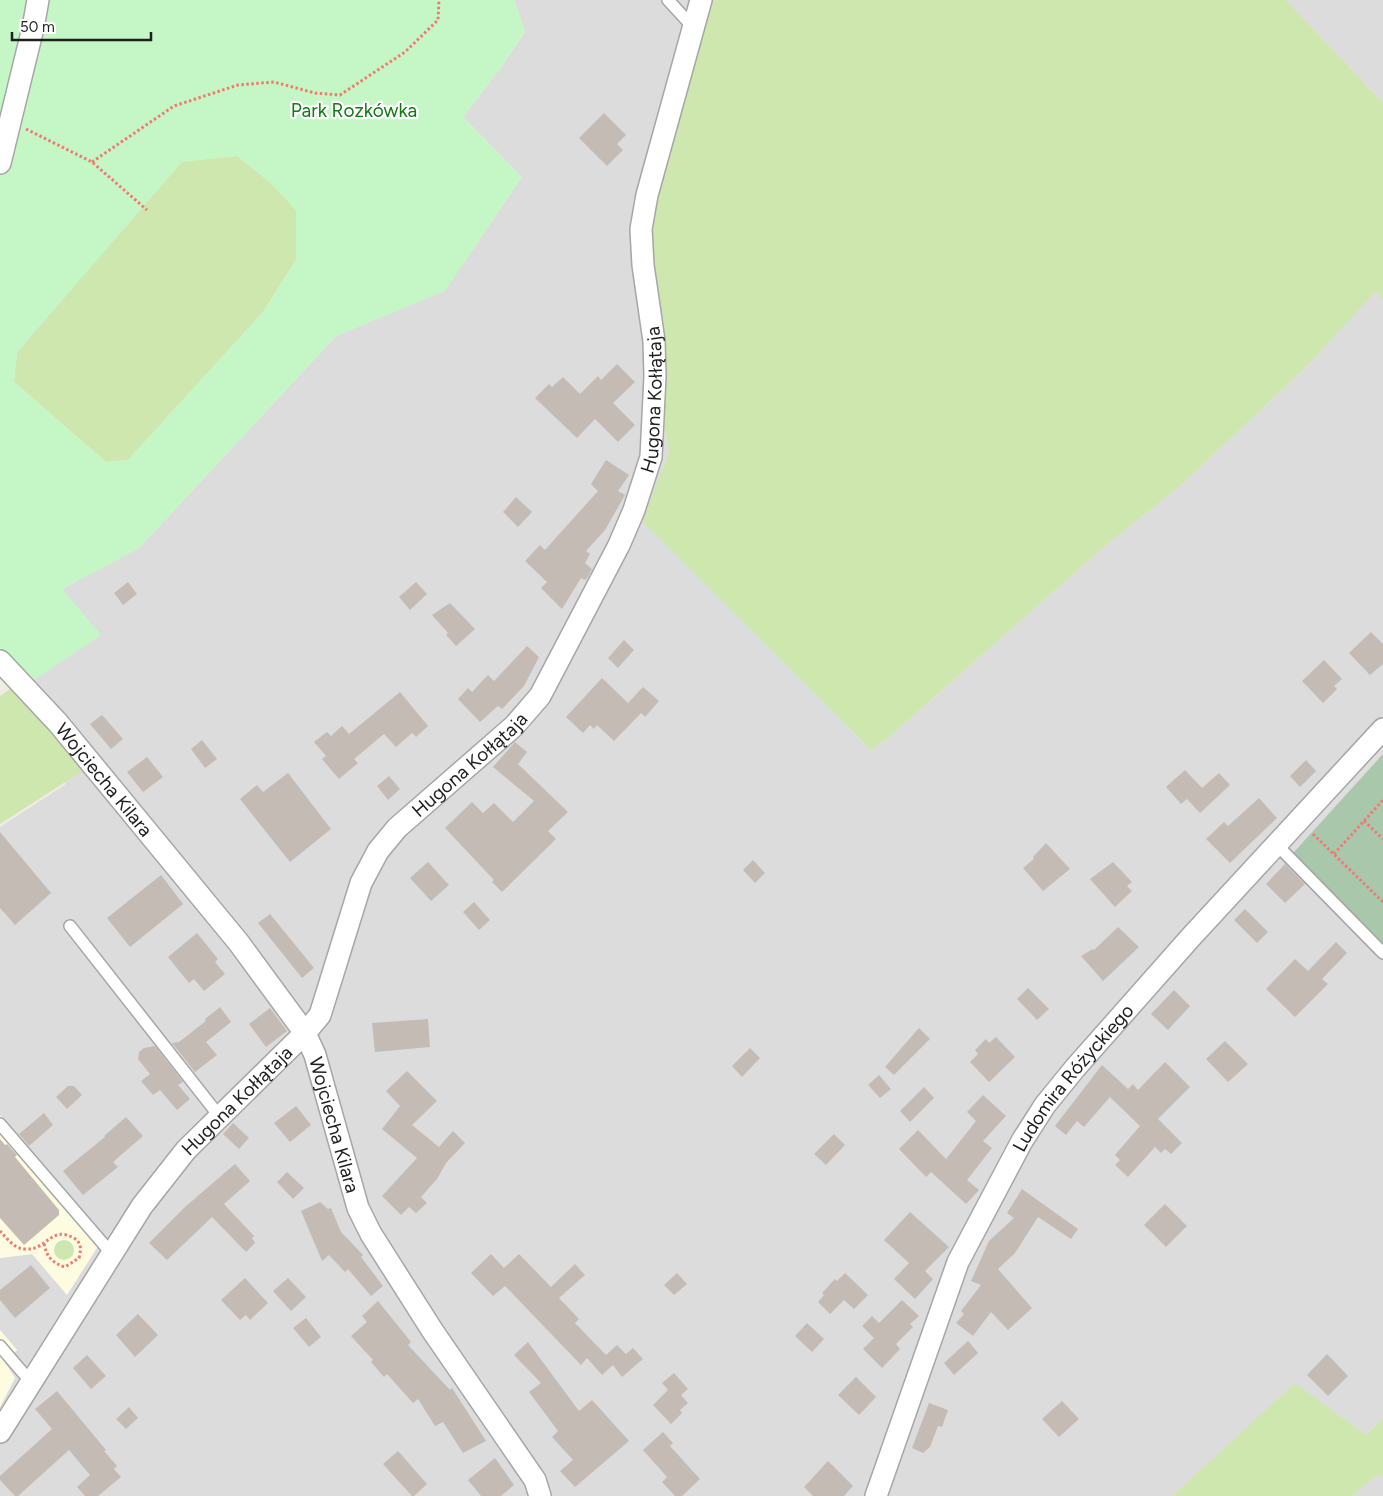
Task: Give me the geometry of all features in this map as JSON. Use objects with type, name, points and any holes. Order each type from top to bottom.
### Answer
[{"type":"street","points":[[0,163],[38,0]]},
{"type":"street","name":"Hugona Kołłątaja","points":[[0,1432],[142,1206],[186,1150],[305,1034],[320,1015],[361,883],[378,851],[397,828],[514,726],[540,696],[619,545],[634,510],[651,457],[655,376],[654,341],[643,265],[641,229],[647,195],[700,0]]},
{"type":"street","name":"Wojciecha Kilara","points":[[0,661],[58,723],[239,943],[305,1034],[315,1055],[358,1208],[371,1234],[432,1330],[535,1480],[540,1496]]},
{"type":"street","name":"Ludomira Różyckiego","points":[[876,1496],[958,1262],[1022,1141],[1045,1105],[1076,1067],[1191,937],[1383,729]]},
{"type":"lane","points":[[668,0],[693,27]]},
{"type":"lane","points":[[1276,845],[1383,953]]},
{"type":"lane","points":[[70,926],[220,1117]]},
{"type":"lane","points":[[0,1124],[112,1254]]},
{"type":"lane","points":[[0,1346],[24,1374],[33,1378]]},
{"type":"path","points":[[92,162],[174,106],[238,85],[274,82],[315,92],[340,95],[405,52],[438,20],[439,0]]},
{"type":"path","points":[[10,122],[32,131],[92,162],[146,210]]},
{"type":"path","points":[[1334,854],[1383,800]]},
{"type":"path","points":[[1364,821],[1383,839]]},
{"type":"path","points":[[1308,829],[1383,902]]},
{"type":"path","points":[[0,1231],[15,1246],[25,1250],[44,1243],[50,1237],[60,1233],[69,1236],[78,1240],[81,1249],[79,1258],[65,1267],[56,1264],[46,1253],[44,1243]]},
{"type":"shaded area","points":[[514,0],[693,0],[639,291],[669,452],[643,521],[871,750],[889,737],[1106,545],[1180,486],[1305,368],[1376,290],[1383,300],[1383,754],[1285,861],[1383,958],[1383,1418],[1366,1435],[1295,1384],[1172,1496],[0,1496],[0,1407],[15,1378],[4,1361],[17,1350],[0,1330],[0,1258],[32,1254],[104,1238],[0,1115],[0,827],[66,784],[23,728],[31,682],[62,589],[139,548],[336,336],[445,290],[522,177],[463,117],[525,32]]},
{"type":"shaded area","points":[[1286,0],[1383,0],[1383,103]]},
{"type":"shaded area","points":[[1383,743],[1383,753],[1316,826],[1310,822]]},
{"type":"shaded area","points":[[0,1115],[104,1237],[67,1295],[32,1254],[0,1258]]},
{"type":"shaded area","points":[[0,1330],[17,1350],[4,1361],[15,1378],[0,1407]]},
{"type":"shaded area","points":[[1378,1473],[1383,1477],[1383,1496],[1352,1496]]},
{"type":"green space","name":"Park Rozkówka","points":[[0,0],[514,0],[525,31],[499,70],[463,117],[522,177],[445,291],[336,336],[139,548],[62,589],[101,635],[31,682],[0,650]],"holes":[[[237,156],[271,183],[296,210],[296,260],[263,312],[128,460],[106,462],[14,382],[17,352],[182,162]]]},
{"type":"green space","points":[[693,0],[1286,0],[1383,103],[1383,300],[1376,291],[1305,368],[1180,486],[1106,545],[889,737],[871,750],[642,521],[669,452],[639,291],[634,198],[682,44]]},
{"type":"green space","points":[[237,156],[271,183],[296,210],[296,260],[263,312],[128,460],[106,462],[14,382],[17,352],[182,161]]},
{"type":"green space","points":[[13,687],[84,770],[0,824],[0,696]]},
{"type":"green space","points":[[1383,754],[1383,946],[1292,854]]},
{"type":"green space","points":[[60,1240],[68,1240],[74,1246],[74,1254],[68,1260],[60,1260],[54,1254],[54,1246]]},
{"type":"green space","points":[[1295,1383],[1366,1435],[1383,1418],[1383,1477],[1378,1474],[1352,1496],[1172,1496]]},
{"type":"building","points":[[604,113],[626,135],[617,144],[623,150],[607,166],[579,138]]},
{"type":"building","points":[[617,364],[635,382],[613,403],[635,425],[618,442],[595,419],[577,438],[535,398],[549,384],[552,387],[563,377],[580,394],[598,376],[601,380]]},
{"type":"building","points":[[606,460],[629,475],[618,491],[625,495],[605,530],[586,551],[590,554],[585,563],[592,569],[588,577],[585,580],[581,578],[562,609],[541,588],[547,582],[525,561],[540,545],[545,550],[598,491],[591,484]]},
{"type":"building","points":[[516,497],[532,512],[518,527],[503,512]]},
{"type":"building","points":[[128,582],[137,594],[123,605],[114,593]]},
{"type":"building","points":[[416,582],[427,594],[410,610],[399,597]]},
{"type":"building","points":[[450,603],[475,629],[456,646],[446,635],[448,633],[432,615]]},
{"type":"building","points":[[1371,632],[1383,644],[1383,664],[1370,675],[1349,653]]},
{"type":"building","points":[[624,640],[634,650],[618,668],[608,658]]},
{"type":"building","points":[[527,646],[539,657],[524,686],[502,709],[498,706],[480,722],[458,699],[468,688],[472,692],[488,675],[494,681]]},
{"type":"building","points":[[1324,660],[1342,679],[1334,686],[1337,689],[1323,703],[1302,681]]},
{"type":"building","points":[[602,678],[628,703],[643,687],[659,701],[645,717],[641,713],[614,741],[597,725],[594,729],[590,725],[583,733],[566,717]]},
{"type":"building","points":[[400,692],[428,726],[416,737],[412,733],[396,747],[384,734],[354,759],[358,763],[339,779],[322,759],[326,756],[314,742],[327,732],[331,736],[342,726],[349,734]]},
{"type":"building","points":[[102,715],[123,739],[111,749],[90,724]]},
{"type":"building","points":[[202,740],[217,759],[205,768],[191,749]]},
{"type":"building","points":[[515,742],[527,752],[518,764],[568,812],[548,831],[556,839],[502,892],[492,882],[494,880],[445,828],[472,802],[483,813],[494,803],[513,822],[534,801],[493,767]]},
{"type":"building","points":[[147,757],[163,777],[143,792],[127,772]]},
{"type":"building","points":[[1306,760],[1316,771],[1300,787],[1290,776]]},
{"type":"building","points":[[1185,770],[1202,788],[1219,773],[1230,785],[1200,813],[1187,799],[1181,804],[1166,787]]},
{"type":"building","points":[[288,773],[331,829],[290,862],[240,799],[257,785],[263,792]]},
{"type":"building","points":[[389,776],[400,789],[388,800],[377,786]]},
{"type":"building","points":[[1259,798],[1277,818],[1230,863],[1206,839],[1224,822],[1228,826]]},
{"type":"building","points":[[0,832],[51,893],[15,925],[0,908]]},
{"type":"building","points":[[1046,843],[1070,869],[1043,891],[1023,868],[1034,859],[1033,857]]},
{"type":"building","points":[[753,860],[765,873],[755,883],[743,870]]},
{"type":"building","points":[[428,862],[449,885],[431,901],[410,878]]},
{"type":"building","points":[[1113,862],[1132,882],[1127,886],[1132,891],[1115,907],[1090,879]]},
{"type":"building","points":[[1285,864],[1305,884],[1285,903],[1266,884]]},
{"type":"building","points":[[161,875],[183,904],[130,947],[107,918]]},
{"type":"building","points":[[474,902],[490,920],[479,930],[463,912]]},
{"type":"building","points":[[1245,909],[1268,932],[1257,943],[1234,920]]},
{"type":"building","points":[[270,914],[314,968],[302,978],[258,923]]},
{"type":"building","points":[[1118,927],[1139,947],[1103,981],[1081,956],[1094,950]]},
{"type":"building","points":[[197,933],[218,959],[215,962],[225,974],[204,991],[194,979],[189,983],[168,957]]},
{"type":"building","points":[[1336,942],[1347,953],[1322,979],[1328,984],[1295,1017],[1266,989],[1295,959],[1308,971]]},
{"type":"building","points":[[1028,988],[1049,1009],[1037,1020],[1017,999]]},
{"type":"building","points":[[1174,990],[1190,1006],[1168,1030],[1151,1014]]},
{"type":"building","points":[[220,1007],[231,1022],[206,1042],[217,1055],[195,1072],[172,1043],[179,1042],[206,1021],[205,1019]]},
{"type":"building","points":[[270,1008],[287,1031],[266,1047],[249,1024]]},
{"type":"building","points":[[428,1019],[430,1047],[375,1052],[372,1023]]},
{"type":"building","points":[[919,1028],[930,1039],[894,1075],[885,1067]]},
{"type":"building","points":[[996,1037],[1015,1057],[989,1082],[970,1062],[978,1054],[975,1050],[986,1039],[989,1043]]},
{"type":"building","points":[[1225,1041],[1248,1064],[1228,1082],[1206,1059]]},
{"type":"building","points":[[155,1046],[183,1082],[178,1085],[190,1099],[177,1110],[160,1090],[153,1095],[141,1081],[150,1074],[138,1059],[139,1052],[144,1048]]},
{"type":"building","points":[[750,1048],[760,1058],[742,1077],[732,1066]]},
{"type":"building","points":[[1165,1062],[1190,1087],[1158,1119],[1182,1143],[1171,1154],[1165,1149],[1161,1153],[1155,1147],[1128,1177],[1115,1165],[1120,1160],[1115,1155],[1140,1126],[1110,1097],[1084,1127],[1077,1121],[1066,1135],[1055,1126],[1102,1065],[1128,1089],[1133,1084],[1138,1090]]},
{"type":"building","points":[[407,1071],[437,1101],[412,1125],[439,1147],[453,1131],[465,1143],[446,1163],[437,1179],[421,1197],[427,1203],[416,1213],[409,1207],[401,1215],[382,1196],[417,1158],[382,1129],[400,1106],[386,1091]]},
{"type":"building","points":[[879,1075],[891,1089],[880,1098],[868,1085]]},
{"type":"building","points":[[68,1086],[74,1086],[82,1095],[67,1109],[56,1097]]},
{"type":"building","points":[[924,1087],[934,1098],[910,1122],[900,1111]]},
{"type":"building","points":[[983,1095],[1006,1116],[983,1141],[992,1148],[967,1180],[979,1190],[966,1204],[931,1172],[926,1177],[899,1149],[918,1130],[946,1159],[976,1121],[967,1112]]},
{"type":"building","points":[[296,1106],[311,1125],[290,1142],[274,1123]]},
{"type":"building","points":[[44,1113],[53,1125],[29,1146],[19,1134]]},
{"type":"building","points":[[126,1117],[143,1136],[113,1162],[118,1167],[83,1195],[63,1171],[105,1137]]},
{"type":"building","points":[[233,1123],[249,1138],[239,1149],[223,1134]]},
{"type":"building","points":[[834,1134],[845,1145],[826,1165],[814,1154]]},
{"type":"building","points":[[0,1139],[17,1155],[15,1157],[59,1210],[59,1215],[24,1245],[0,1218]]},
{"type":"building","points":[[235,1164],[250,1181],[224,1204],[254,1236],[252,1238],[255,1243],[246,1252],[212,1217],[167,1260],[149,1243],[185,1207]]},
{"type":"building","points":[[287,1172],[304,1188],[293,1199],[277,1182]]},
{"type":"building","points":[[1022,1189],[1078,1229],[1071,1239],[1038,1217],[1015,1253],[998,1269],[1032,1308],[1008,1330],[991,1312],[973,1336],[956,1323],[964,1314],[961,1311],[981,1285],[971,1281],[989,1241],[1014,1218],[1007,1213]]},
{"type":"building","points":[[320,1202],[328,1209],[331,1208],[341,1232],[363,1255],[361,1257],[383,1286],[371,1296],[348,1269],[345,1272],[329,1255],[322,1261],[301,1211]]},
{"type":"building","points":[[1165,1204],[1187,1226],[1166,1247],[1144,1225]]},
{"type":"building","points":[[910,1212],[949,1247],[925,1271],[933,1279],[915,1299],[894,1279],[909,1263],[884,1240]]},
{"type":"building","points":[[491,1254],[504,1268],[519,1254],[551,1287],[575,1264],[585,1275],[559,1298],[579,1319],[575,1323],[606,1355],[617,1345],[626,1354],[633,1348],[643,1359],[622,1377],[613,1365],[602,1375],[587,1358],[581,1365],[505,1286],[493,1296],[471,1273]]},
{"type":"building","points":[[31,1265],[50,1288],[15,1318],[0,1300],[0,1290]]},
{"type":"building","points":[[677,1273],[687,1284],[674,1295],[664,1285]]},
{"type":"building","points":[[845,1273],[868,1295],[854,1309],[844,1300],[830,1314],[818,1302],[824,1295],[822,1293],[835,1279],[837,1281]]},
{"type":"building","points":[[245,1278],[268,1303],[250,1320],[246,1315],[240,1320],[221,1300]]},
{"type":"building","points":[[288,1278],[306,1297],[291,1311],[273,1291]]},
{"type":"building","points":[[902,1300],[919,1316],[910,1324],[913,1327],[896,1344],[900,1349],[882,1368],[863,1349],[874,1338],[862,1326],[872,1316],[879,1323]]},
{"type":"building","points":[[378,1301],[411,1342],[408,1345],[450,1390],[452,1388],[486,1441],[463,1453],[443,1422],[435,1426],[418,1399],[413,1403],[387,1374],[384,1377],[371,1362],[373,1360],[351,1336],[367,1322],[362,1316]]},
{"type":"building","points":[[138,1314],[158,1335],[135,1357],[116,1335]]},
{"type":"building","points":[[306,1318],[321,1337],[309,1347],[293,1328]]},
{"type":"building","points":[[807,1323],[824,1339],[812,1352],[795,1336]]},
{"type":"building","points":[[968,1341],[978,1353],[954,1375],[944,1363]]},
{"type":"building","points":[[528,1342],[579,1411],[592,1400],[629,1441],[575,1487],[560,1471],[573,1460],[552,1437],[558,1431],[529,1392],[541,1383],[514,1355]]},
{"type":"building","points":[[1327,1354],[1348,1376],[1328,1396],[1307,1375]]},
{"type":"building","points":[[87,1355],[106,1376],[91,1389],[73,1368]]},
{"type":"building","points":[[674,1373],[688,1389],[681,1395],[688,1403],[680,1410],[682,1413],[671,1424],[653,1405],[668,1390],[662,1383]]},
{"type":"building","points":[[856,1377],[876,1397],[859,1415],[838,1395]]},
{"type":"building","points":[[57,1391],[106,1450],[104,1451],[117,1466],[114,1469],[121,1477],[98,1496],[85,1496],[77,1487],[90,1475],[69,1450],[18,1496],[15,1496],[0,1480],[0,1476],[52,1429],[35,1409]]},
{"type":"building","points":[[1062,1401],[1079,1419],[1059,1437],[1042,1419]]},
{"type":"building","points":[[929,1403],[948,1410],[942,1427],[938,1426],[930,1447],[923,1453],[912,1448]]},
{"type":"building","points":[[129,1407],[138,1418],[126,1429],[116,1419]]},
{"type":"building","points":[[663,1432],[673,1443],[670,1446],[700,1479],[682,1496],[675,1496],[662,1482],[667,1477],[643,1450]]},
{"type":"building","points":[[398,1451],[427,1484],[414,1496],[383,1464]]},
{"type":"building","points":[[495,1458],[514,1485],[501,1496],[481,1496],[468,1480]]},
{"type":"building","points":[[828,1461],[853,1486],[844,1496],[813,1496],[804,1487]]}]
